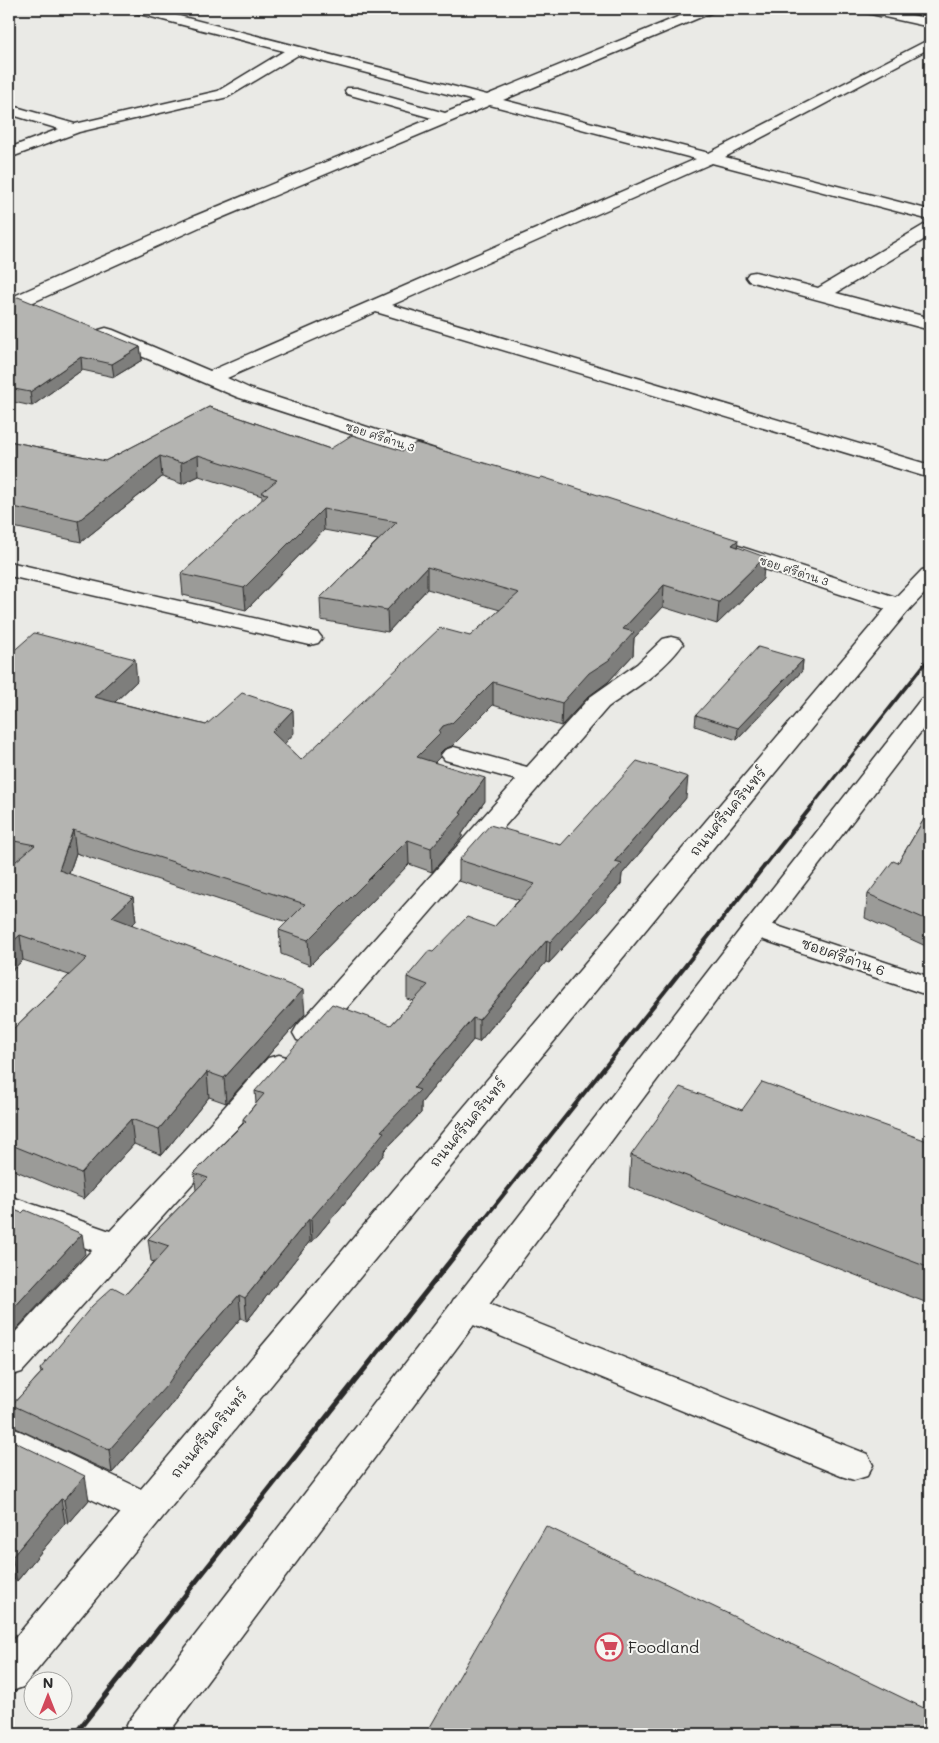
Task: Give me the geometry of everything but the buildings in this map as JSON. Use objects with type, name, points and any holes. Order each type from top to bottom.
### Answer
[{"type":"street","points":[[137,9],[930,216]]},
{"type":"street","points":[[12,302],[196,222],[708,9]]},
{"type":"street","points":[[867,9],[930,23]]},
{"type":"street","points":[[209,379],[711,158],[930,44]]},
{"type":"street","points":[[9,153],[74,129],[223,94],[296,50]]},
{"type":"street","points":[[352,91],[447,118]]},
{"type":"street","points":[[9,109],[74,129]]},
{"type":"street","points":[[822,294],[930,229]]},
{"type":"street","points":[[755,277],[930,324]]},
{"type":"street","points":[[12,302],[44,311]]},
{"type":"street","points":[[374,306],[930,472]]},
{"type":"street","name":"ซอย ศรีด่าน 3","points":[[89,328],[244,393],[462,464]]},
{"type":"street","name":"ซอย ศรีด่าน 3","points":[[709,544],[900,606]]},
{"type":"street","points":[[9,569],[310,638]]},
{"type":"street","name":"ถนนศรีนครินทร์","points":[[9,1674],[900,606],[930,575]]},
{"type":"street","points":[[9,1362],[201,1154],[599,702],[646,669],[670,644]]},
{"type":"street","points":[[144,1734],[466,1308],[756,928],[930,704]]},
{"type":"street","points":[[454,755],[533,777]]},
{"type":"street","name":"ซอยศรีด่าน 6","points":[[756,928],[930,987]]},
{"type":"street","points":[[9,1208],[116,1246]]},
{"type":"street","points":[[466,1308],[854,1466]]},
{"type":"street","points":[[9,1442],[147,1509]]},
{"type":"railway","points":[[811,807],[930,657]]},
{"type":"railway","points":[[481,1223],[812,806]]},
{"type":"railway","points":[[75,1734],[482,1221]]},
{"type":"place","name":"Foodland","points":[[609,1647]]}]
